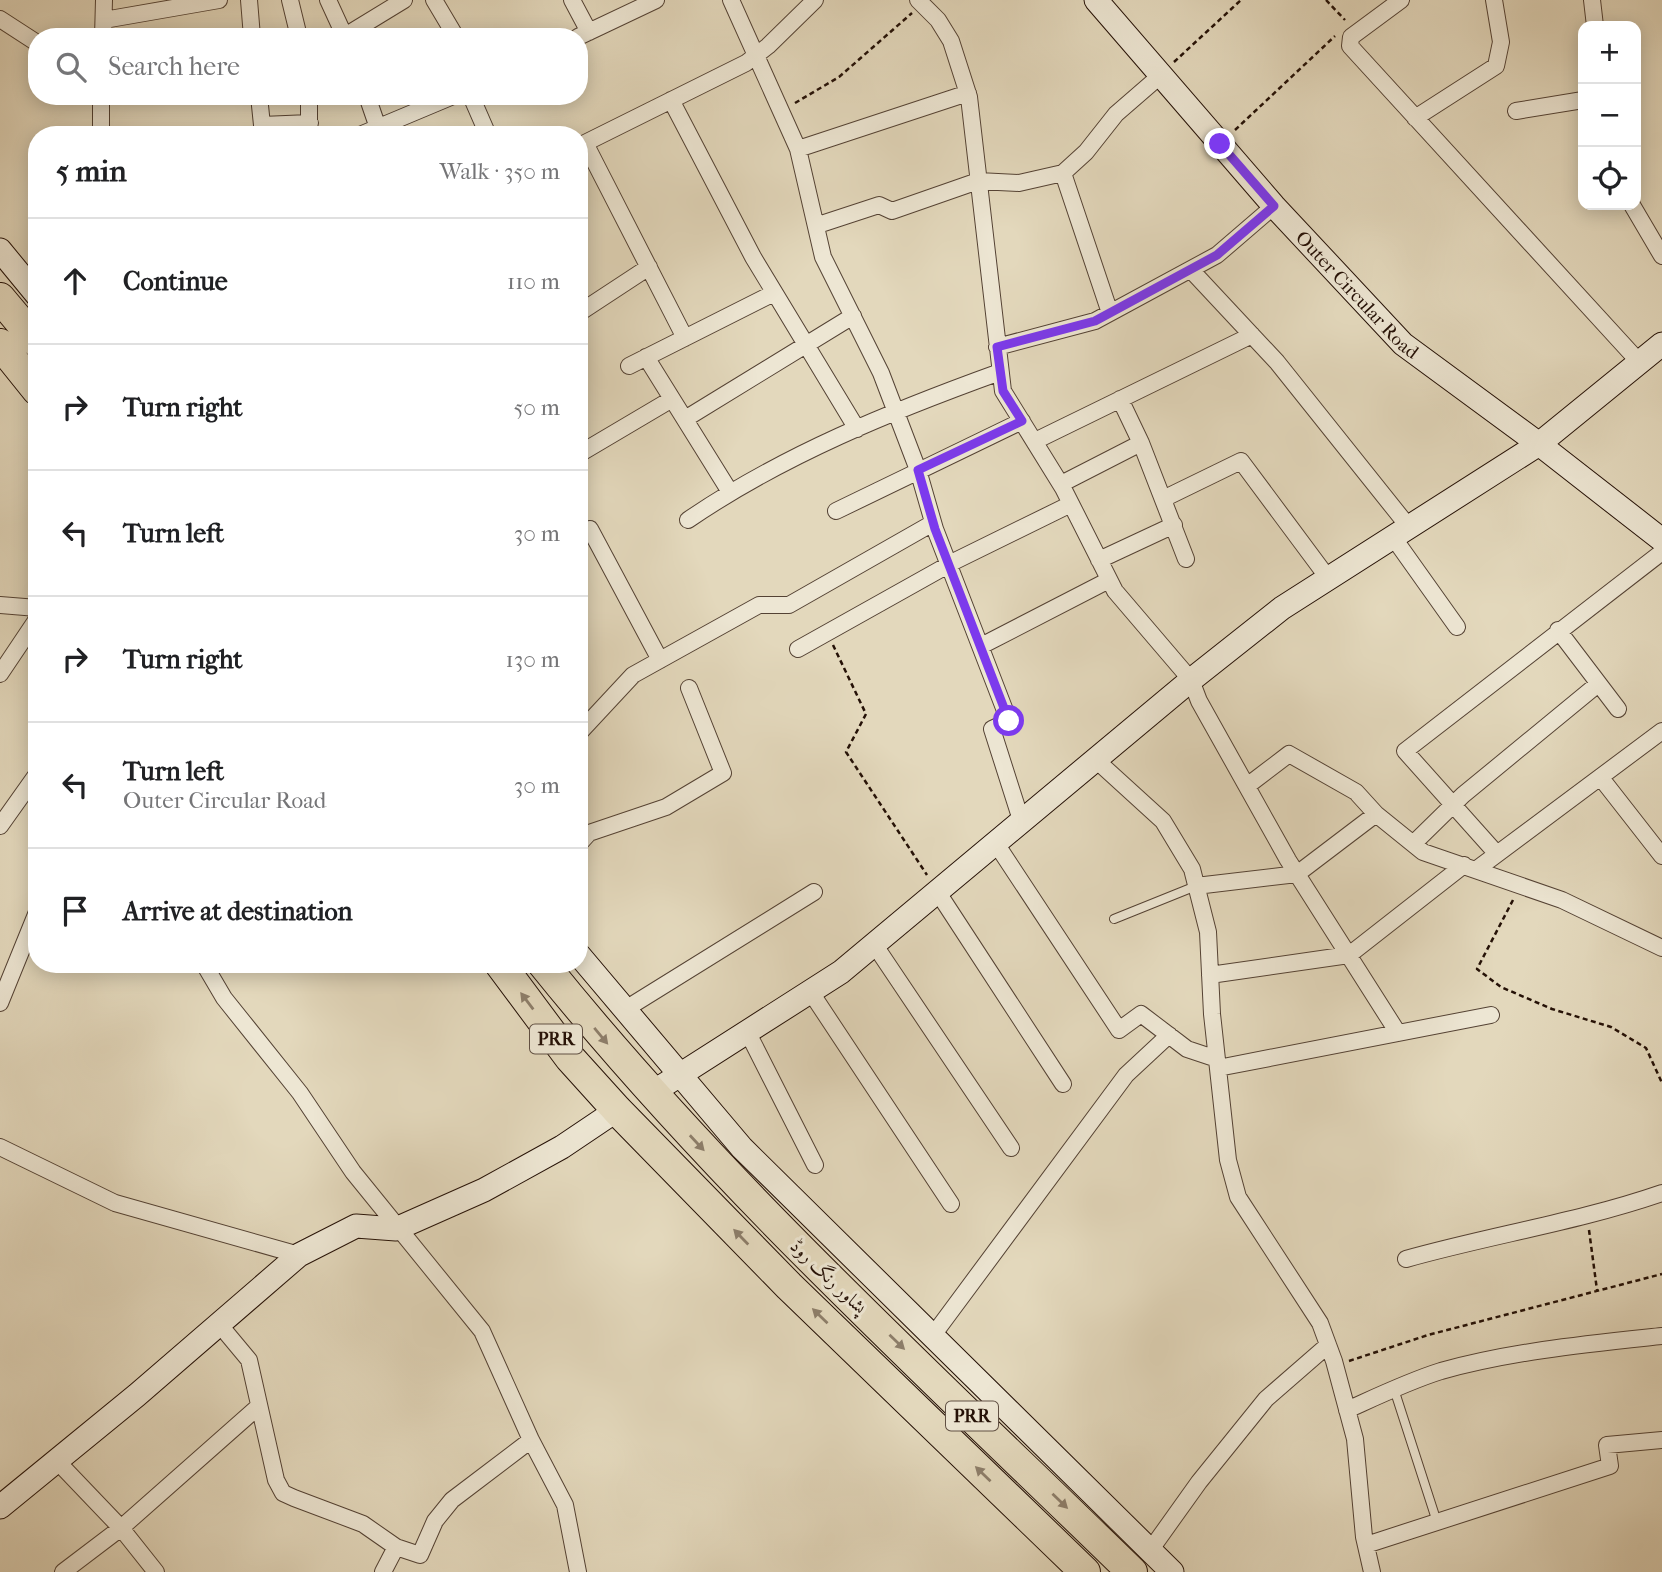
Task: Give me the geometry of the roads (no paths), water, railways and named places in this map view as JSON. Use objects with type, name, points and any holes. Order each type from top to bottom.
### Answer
[{"type":"highway","points":[[0,298],[28,331]]},
{"type":"highway","points":[[0,344],[28,379]]},
{"type":"highway","name":"پشاور رنگ روڈ","points":[[507,973],[570,1058],[617,1110],[789,1286],[1085,1572]]},
{"type":"highway","name":"پشاور رنگ روڈ","points":[[550,973],[650,1094],[740,1188],[1141,1562]]},
{"type":"street","points":[[103,28],[104,0]]},
{"type":"street","points":[[103,20],[219,0]]},
{"type":"street","points":[[249,0],[251,28]]},
{"type":"street","points":[[290,0],[297,28]]},
{"type":"street","points":[[328,0],[341,28]]},
{"type":"street","points":[[358,28],[404,0]]},
{"type":"street","points":[[435,0],[451,28]]},
{"type":"street","points":[[572,0],[582,28]]},
{"type":"street","points":[[588,32],[656,0]]},
{"type":"street","points":[[731,0],[798,149],[818,225],[823,257],[895,410],[918,470],[933,523],[1009,721],[992,729],[1021,820]]},
{"type":"street","points":[[588,142],[757,55],[815,0]]},
{"type":"street","name":"Outer Circular Road","points":[[1096,0],[1274,206],[1403,344],[1539,444],[1662,540]]},
{"type":"street","points":[[1401,0],[1351,37],[1350,46],[1641,364]]},
{"type":"street","points":[[1415,118],[1496,66],[1501,42],[1494,0]]},
{"type":"street","points":[[1592,0],[1594,21]]},
{"type":"street","points":[[920,2],[951,41],[968,93],[1003,391],[1061,484],[1115,591],[1191,680],[1199,701],[1297,874],[1398,1033]]},
{"type":"street","points":[[0,19],[28,37]]},
{"type":"street","points":[[818,225],[879,205],[892,211],[978,181],[1019,183],[1063,173],[1086,152],[1116,114],[1161,75]]},
{"type":"street","points":[[798,149],[968,93]]},
{"type":"street","points":[[671,100],[774,293],[857,429]]},
{"type":"street","points":[[1516,111],[1578,101]]},
{"type":"street","points":[[101,105],[101,126]]},
{"type":"street","points":[[260,105],[262,125],[274,126]]},
{"type":"street","points":[[309,105],[310,126]]},
{"type":"street","points":[[370,105],[377,126]]},
{"type":"street","points":[[383,126],[432,105]]},
{"type":"street","points":[[475,105],[484,126]]},
{"type":"street","points":[[588,156],[685,338]]},
{"type":"street","points":[[1063,173],[1110,313]]},
{"type":"street","points":[[997,347],[1095,321],[1217,255],[1274,206]]},
{"type":"street","points":[[1635,210],[1662,256]]},
{"type":"street","points":[[0,250],[28,284]]},
{"type":"street","points":[[588,306],[649,267]]},
{"type":"street","points":[[1191,270],[1277,362],[1400,531],[1457,627]]},
{"type":"street","points":[[629,366],[774,293]]},
{"type":"street","points":[[685,419],[853,316]]},
{"type":"street","points":[[1035,440],[1252,335]]},
{"type":"street","points":[[650,1094],[841,972],[1021,820],[1282,608],[1539,444],[1641,364],[1662,344]]},
{"type":"street","points":[[646,357],[730,492]]},
{"type":"street","points":[[688,520],[730,492],[895,410],[1000,372]]},
{"type":"street","points":[[588,449],[672,399]]},
{"type":"street","points":[[1120,399],[1141,443],[1186,559]]},
{"type":"street","points":[[836,511],[1022,421]]},
{"type":"street","points":[[1061,484],[1141,443]]},
{"type":"street","points":[[1163,499],[1241,461],[1328,578]]},
{"type":"street","points":[[798,649],[949,565],[1071,504]]},
{"type":"street","points":[[588,724],[634,675],[759,605],[789,605],[933,523]]},
{"type":"street","points":[[1099,560],[1174,525]]},
{"type":"street","points":[[588,530],[590,529],[660,660]]},
{"type":"street","points":[[1497,854],[1405,751],[1662,552]]},
{"type":"street","points":[[981,646],[1109,580]]},
{"type":"street","points":[[0,605],[28,607]]},
{"type":"street","points":[[1558,630],[1618,709]]},
{"type":"street","points":[[0,674],[28,632]]},
{"type":"street","points":[[1413,844],[1453,805],[1598,684]]},
{"type":"street","points":[[588,834],[666,807],[723,773],[690,688]]},
{"type":"street","points":[[1210,975],[1349,955],[1470,867],[1497,854],[1662,731]]},
{"type":"street","points":[[1247,786],[1289,754],[1356,792],[1376,814],[1423,852],[1562,900],[1662,948]]},
{"type":"street","points":[[1095,759],[1163,821],[1192,869],[1208,932],[1228,1160],[1238,1197],[1320,1323],[1328,1345],[1355,1439],[1366,1545],[1372,1572]]},
{"type":"street","points":[[1601,778],[1659,846]]},
{"type":"street","points":[[0,826],[28,787]]},
{"type":"street","points":[[1196,886],[1297,874],[1376,814]]},
{"type":"street","points":[[995,842],[1119,1030],[1141,1014],[1188,1049],[1218,1063],[1491,1015]]},
{"type":"street","points":[[937,891],[1063,1084]]},
{"type":"street","points":[[624,1010],[814,892]]},
{"type":"street","points":[[0,1003],[7,965],[28,928]]},
{"type":"street","points":[[874,944],[1011,1147]]},
{"type":"street","points":[[588,966],[742,1148],[931,1338],[1141,1562],[1171,1572]]},
{"type":"street","points":[[209,973],[224,998],[300,1093],[396,1229],[482,1331],[531,1440],[565,1505],[578,1572]]},
{"type":"street","points":[[810,991],[951,1204]]},
{"type":"street","points":[[748,1033],[815,1165]]},
{"type":"street","points":[[931,1338],[1126,1075],[1169,1035]]},
{"type":"street","points":[[0,1507],[299,1255],[356,1226],[396,1229],[484,1190],[562,1147],[617,1110]]},
{"type":"street","points":[[0,1147],[115,1203],[299,1255]]},
{"type":"street","points":[[1406,1259],[1482,1238],[1587,1217],[1662,1194]]},
{"type":"street","points":[[219,1324],[249,1360],[276,1480],[283,1493],[363,1524],[396,1547],[420,1555],[435,1521],[452,1500],[531,1440]]},
{"type":"street","points":[[1347,1410],[1439,1372],[1528,1352],[1662,1336]]},
{"type":"street","points":[[1141,1562],[1199,1482],[1266,1399],[1328,1345]]},
{"type":"street","points":[[63,1572],[121,1528],[259,1406]]},
{"type":"street","points":[[1366,1545],[1610,1466],[1607,1445],[1662,1440]]},
{"type":"street","points":[[56,1460],[121,1528],[156,1572]]},
{"type":"street","points":[[383,1572],[396,1547]]},
{"type":"lane","points":[[1114,919],[1196,886]]},
{"type":"lane","points":[[1394,1389],[1437,1522]]}]
